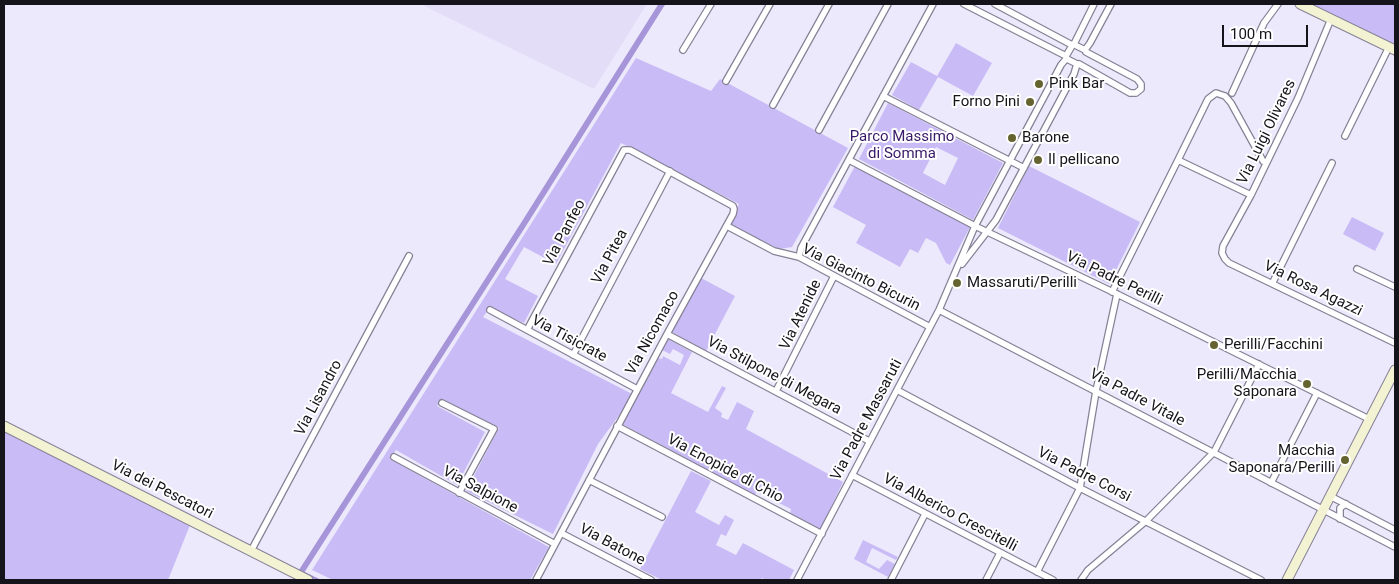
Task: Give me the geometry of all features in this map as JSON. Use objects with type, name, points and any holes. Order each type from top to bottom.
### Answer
[{"type":"street","points":[[684,50],[711,4]]},
{"type":"street","points":[[726,81],[770,4]]},
{"type":"street","points":[[773,105],[829,4]]},
{"type":"street","points":[[819,130],[888,4]]},
{"type":"street","points":[[799,257],[801,248],[933,4]]},
{"type":"street","points":[[964,4],[1067,57],[1130,93],[1136,93],[1141,89],[1141,84],[1137,79],[995,4]]},
{"type":"street","name":"Via Padre Massaruti","points":[[797,580],[939,310],[975,226],[1094,4]]},
{"type":"street","name":"Via Padre Massaruti","points":[[957,270],[996,220],[1111,4]]},
{"type":"street","points":[[1232,93],[1264,22],[1278,4]]},
{"type":"street","points":[[1300,4],[1392,49],[1345,136]]},
{"type":"street","name":"Via Luigi Olivares","points":[[1223,254],[1223,246],[1251,195],[1298,98],[1331,19]]},
{"type":"street","points":[[1037,572],[1080,488],[1114,293],[1208,99],[1216,93],[1223,95],[1229,100],[1263,161]]},
{"type":"street","points":[[883,96],[1024,168]]},
{"type":"street","name":"Via Nicomaco","points":[[536,580],[666,334],[734,213],[731,204],[625,149]]},
{"type":"street","name":"Via Panfeo","points":[[527,330],[625,149]]},
{"type":"street","name":"Via Padre Perilli","points":[[849,160],[975,226],[1369,419]]},
{"type":"street","points":[[1178,160],[1251,195]]},
{"type":"street","points":[[1273,282],[1332,163]]},
{"type":"street","name":"Via Pitea","points":[[573,355],[670,171]]},
{"type":"street","name":"Via Giacinto Bicurin","points":[[727,226],[774,251],[799,257],[930,326]]},
{"type":"street","name":"Via Rosa Agazzi","points":[[1223,254],[1229,262],[1395,343]]},
{"type":"street","name":"Via Lisandro","points":[[252,551],[409,256]]},
{"type":"street","points":[[1357,269],[1395,287]]},
{"type":"street","name":"Via Atenide","points":[[776,391],[834,276]]},
{"type":"street","name":"Via Tisicrate","points":[[490,310],[637,389]]},
{"type":"street","name":"Via Padre Vitale","points":[[939,310],[1395,547]]},
{"type":"street","name":"Via Stilpone di Megara","points":[[666,334],[869,441]]},
{"type":"street","points":[[1082,579],[1090,568],[1146,521],[1214,452],[1259,364]]},
{"type":"street","points":[[1287,580],[1395,370]]},
{"type":"street","name":"Via Padre Corsi","points":[[897,390],[1080,488],[1261,580]]},
{"type":"street","points":[[1270,483],[1317,393]]},
{"type":"street","points":[[442,403],[494,429],[459,493]]},
{"type":"street","name":"Via dei Pescatori","points":[[4,426],[308,580]]},
{"type":"street","name":"Via Enopide di Chio","points":[[617,426],[822,534]]},
{"type":"street","name":"Via Salpione","points":[[394,457],[555,544]]},
{"type":"street","name":"Via Alberico Crescitelli","points":[[852,475],[1053,580]]},
{"type":"street","points":[[589,480],[662,517]]},
{"type":"street","points":[[1330,496],[1395,530]]},
{"type":"street","points":[[1340,519],[1340,508],[1346,504]]},
{"type":"street","points":[[891,580],[925,514]]},
{"type":"street","name":"Via Batone","points":[[561,533],[651,580]]},
{"type":"street","points":[[986,580],[1000,553]]},
{"type":"shaded area","points":[[420,4],[647,4],[594,89]]},
{"type":"green space","points":[[1300,4],[1395,4],[1395,50]]},
{"type":"green space","points":[[956,43],[992,63],[973,96],[938,77],[919,110],[892,95],[911,62],[937,76]]},
{"type":"green space","points":[[636,58],[711,91],[720,79],[848,148],[792,247],[779,249],[732,226],[730,223],[739,204],[621,143],[556,264],[524,247],[505,279],[538,296],[524,323],[490,308],[483,317],[634,395],[598,444],[553,534],[466,491],[499,428],[441,400],[437,406],[485,432],[457,485],[396,450],[390,459],[549,547],[530,580],[333,580],[312,570]]},
{"type":"green space","name":"Parco Massimo di Somma","points":[[888,103],[1003,163],[973,220],[859,159]],"holes":[[[936,147],[958,158],[945,185],[923,173]]]},
{"type":"green space","points":[[855,166],[970,227],[950,265],[946,263],[936,243],[926,238],[918,253],[910,249],[900,267],[856,243],[866,225],[833,207]]},
{"type":"green space","points":[[1029,166],[1140,222],[1109,284],[998,228]]},
{"type":"green space","points":[[1352,217],[1384,233],[1375,251],[1343,234]]},
{"type":"green space","points":[[701,278],[735,296],[706,351],[672,332]]},
{"type":"green space","points":[[668,339],[692,352],[671,393],[708,412],[722,386],[726,388],[715,408],[722,413],[721,417],[728,420],[737,402],[754,411],[746,429],[843,482],[820,530],[790,514],[791,509],[757,492],[754,495],[622,424],[658,358],[662,359],[663,356],[680,365],[684,355],[673,349],[670,354],[662,350]]},
{"type":"green space","points":[[4,426],[192,520],[168,580],[4,580]]},
{"type":"green space","points":[[691,471],[711,481],[695,512],[719,525],[725,515],[734,520],[726,536],[721,534],[716,545],[736,555],[743,543],[794,570],[789,580],[766,580],[762,578],[760,580],[662,580],[640,569]]},
{"type":"green space","points":[[863,540],[898,557],[896,560],[872,548],[866,562],[879,569],[887,560],[895,564],[888,577],[854,559]]},
{"type":"waterway","points":[[296,580],[662,4]]},
{"type":"waterway","points":[[302,572],[319,580]]},
{"type":"place","name":"Pink Bar","points":[[1039,84]]},
{"type":"place","name":"Forno Pini","points":[[1030,102]]},
{"type":"place","name":"Barone","points":[[1012,138]]},
{"type":"place","name":"Il pellicano","points":[[1038,160]]},
{"type":"place","name":"Massaruti/Perilli","points":[[957,283]]},
{"type":"place","name":"Perilli/Facchini","points":[[1214,345]]},
{"type":"place","name":"Perilli/Macchia Saponara","points":[[1307,384]]},
{"type":"place","name":"Macchia Saponara/Perilli","points":[[1345,460]]}]
